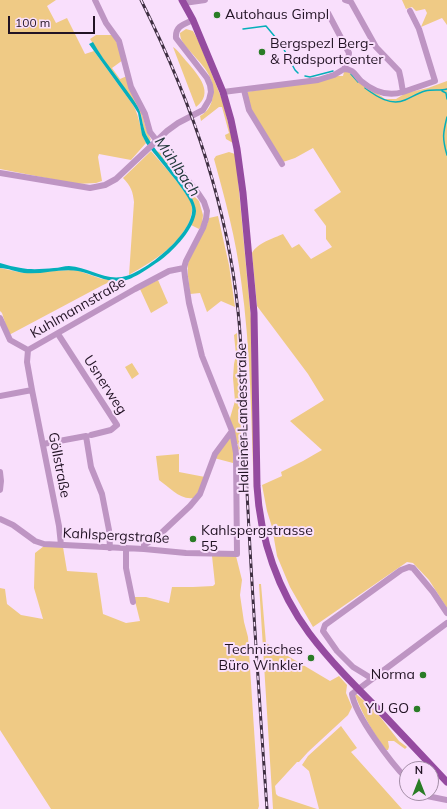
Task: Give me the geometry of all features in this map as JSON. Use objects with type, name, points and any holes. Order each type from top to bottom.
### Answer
[{"type":"main road","name":"Halleiner Landesstraße","points":[[183,2],[193,20],[222,92],[231,120],[240,169],[252,293],[257,486],[259,510],[265,540],[284,589],[300,619],[329,658],[447,782]]},
{"type":"street","points":[[95,0],[106,23],[118,38],[131,86],[145,114],[154,142],[198,193],[204,202],[207,211],[203,228],[184,268],[189,303],[202,356],[232,431],[215,454],[200,494],[190,506],[156,538],[144,545],[144,549]]},
{"type":"street","points":[[183,2],[205,0]]},
{"type":"street","points":[[345,0],[351,2],[376,47],[398,71],[403,92]]},
{"type":"street","points":[[344,69],[353,71],[362,82],[384,94],[394,95],[435,81],[419,29],[410,11]]},
{"type":"street","points":[[222,92],[300,81],[318,80],[334,75],[344,69],[348,61],[349,53],[328,13]]},
{"type":"street","points":[[0,173],[90,188],[105,185],[116,179],[154,142],[178,123],[203,110],[209,100],[211,92],[207,78],[176,38],[176,31],[179,26],[193,20]]},
{"type":"street","points":[[244,90],[249,110],[282,164]]},
{"type":"street","name":"Kuhlmannstraße","points":[[32,390],[27,362],[28,350],[169,271],[184,268]]},
{"type":"street","points":[[0,318],[10,340],[28,350]]},
{"type":"street","name":"Usnerweg","points":[[58,334],[117,425],[111,430],[91,435]]},
{"type":"street","points":[[0,396],[32,390]]},
{"type":"street","name":"Göllstraße","points":[[32,390],[59,526],[61,545]]},
{"type":"street","name":"Kahlspergstraße","points":[[0,519],[13,525],[35,541],[44,544],[144,549],[186,553],[238,554],[236,453],[232,431]]},
{"type":"street","points":[[42,444],[86,436],[91,467],[102,494],[109,530],[110,548]]},
{"type":"street","points":[[0,472],[0,490]]},
{"type":"street","points":[[126,548],[126,568],[133,602]]},
{"type":"street","points":[[371,678],[355,670],[344,658],[322,631],[325,626],[401,570],[408,567],[413,568],[433,592],[447,613]]},
{"type":"street","points":[[399,770],[386,755],[374,737],[357,708],[352,694],[371,678],[447,623]]},
{"type":"shaded area","points":[[0,0],[56,0],[47,6],[56,23],[67,18],[85,54],[94,51],[133,105],[146,143],[131,160],[99,154],[98,157],[102,181],[96,183],[77,184],[0,169]]},
{"type":"shaded area","points":[[402,0],[447,0],[447,25],[442,18],[421,27],[427,13],[425,9],[416,11],[412,7],[406,9]]},
{"type":"shaded area","points":[[186,29],[193,31],[199,42],[223,102],[233,143],[226,139],[225,135],[229,133],[222,107],[219,107],[201,121],[200,116],[206,111],[211,102],[213,85],[203,66],[181,40],[180,33]]},
{"type":"shaded area","points":[[96,35],[112,35],[115,38],[123,60],[112,68],[120,79],[127,76],[151,140],[149,141],[144,130],[141,115],[90,39]]},
{"type":"shaded area","points":[[173,47],[192,68],[203,84],[204,96],[202,102],[196,107]]},
{"type":"shaded area","points":[[344,72],[349,72],[385,99],[396,99],[406,93],[428,88],[447,81],[447,608],[429,580],[413,563],[407,562],[313,627],[290,587],[277,556],[262,485],[282,476],[281,472],[322,450],[290,421],[324,400],[308,374],[257,306],[252,253],[258,246],[283,234],[292,248],[299,244],[311,259],[332,247],[326,239],[326,226],[314,210],[341,192],[313,148],[295,158],[283,162],[251,110],[247,92],[343,76]]},
{"type":"shaded area","points":[[151,151],[185,192],[192,205],[192,213],[185,230],[172,246],[156,259],[129,275],[134,202],[131,189],[123,178]]},
{"type":"shaded area","points":[[157,151],[163,154],[172,168],[182,178],[188,190],[199,201],[203,215],[202,225],[199,229],[191,225],[195,212],[190,196]]},
{"type":"shaded area","points":[[229,152],[235,154],[237,169],[251,319],[254,492],[250,386],[244,306],[239,265],[233,234],[214,159],[216,156]]},
{"type":"shaded area","points":[[218,216],[229,265],[235,307],[221,301],[207,312],[200,293],[190,294],[188,263],[193,248],[205,229],[209,218]]},
{"type":"shaded area","points":[[0,268],[23,273],[71,270],[79,271],[102,279],[114,280],[9,335],[0,311]]},
{"type":"shaded area","points":[[158,280],[168,303],[151,313],[140,289]]},
{"type":"shaded area","points":[[237,333],[242,461],[239,456],[238,444],[233,444],[233,463],[214,458],[229,431],[230,418],[235,401],[233,378],[236,355],[234,335]]},
{"type":"shaded area","points":[[132,363],[139,374],[132,379],[125,367]]},
{"type":"shaded area","points":[[179,454],[179,472],[205,477],[200,490],[193,498],[179,495],[159,480],[156,456]]},
{"type":"shaded area","points":[[44,546],[63,547],[67,571],[97,573],[103,614],[126,623],[140,621],[134,597],[146,597],[169,603],[172,587],[213,586],[215,584],[212,556],[236,556],[242,580],[240,595],[248,637],[258,809],[51,809],[0,730],[0,588],[5,589],[7,604],[21,615],[43,619],[34,588],[35,553]]},
{"type":"shaded area","points":[[259,584],[261,584],[266,643],[330,681],[339,676],[347,685],[346,693],[352,707],[348,715],[299,762],[297,762],[275,786],[276,794],[278,796],[317,809],[273,809]]},
{"type":"shaded area","points":[[356,694],[374,709],[399,741],[407,747],[405,749],[394,741],[388,741],[389,747],[388,750],[386,750],[365,717],[355,695]]},
{"type":"shaded area","points":[[341,726],[357,748],[351,752],[402,809],[319,809],[309,771],[302,765],[308,756]]},
{"type":"water","points":[[93,42],[138,107],[145,131],[153,146],[190,195],[196,211],[195,218],[183,238],[167,255],[142,272],[126,280],[116,281],[99,278],[84,272],[71,270],[31,273],[0,268],[0,263],[29,269],[46,269],[69,266],[108,277],[122,277],[143,268],[167,250],[186,228],[191,217],[192,207],[190,201],[146,143],[142,135],[138,113],[89,44]]},
{"type":"waterway","points":[[243,29],[266,26],[281,44],[298,73]]},
{"type":"waterway","points":[[305,76],[310,77],[333,71]]},
{"type":"waterway","points":[[351,74],[358,82]]},
{"type":"waterway","points":[[365,88],[384,100],[395,102],[400,102],[425,91],[447,89]]},
{"type":"waterway","points":[[442,91],[446,93],[447,99]]},
{"type":"waterway","points":[[447,117],[444,136],[444,144],[447,155]]},
{"type":"railway","points":[[141,0],[175,74],[204,151],[225,230],[233,270],[242,361],[250,548],[267,809]]},
{"type":"place","name":"Autohaus Gimpl","points":[[217,15]]},
{"type":"place","name":"Bergspezl Berg- & Radsportcenter","points":[[262,52]]},
{"type":"place","name":"Kahlspergstrasse 55","points":[[193,539]]},
{"type":"place","name":"Technisches Büro Winkler","points":[[311,658]]},
{"type":"place","name":"Norma","points":[[423,675]]},
{"type":"place","name":"YU GO","points":[[417,709]]},
{"type":"water label","name":"Mühlbach","points":[[177,167]]}]
